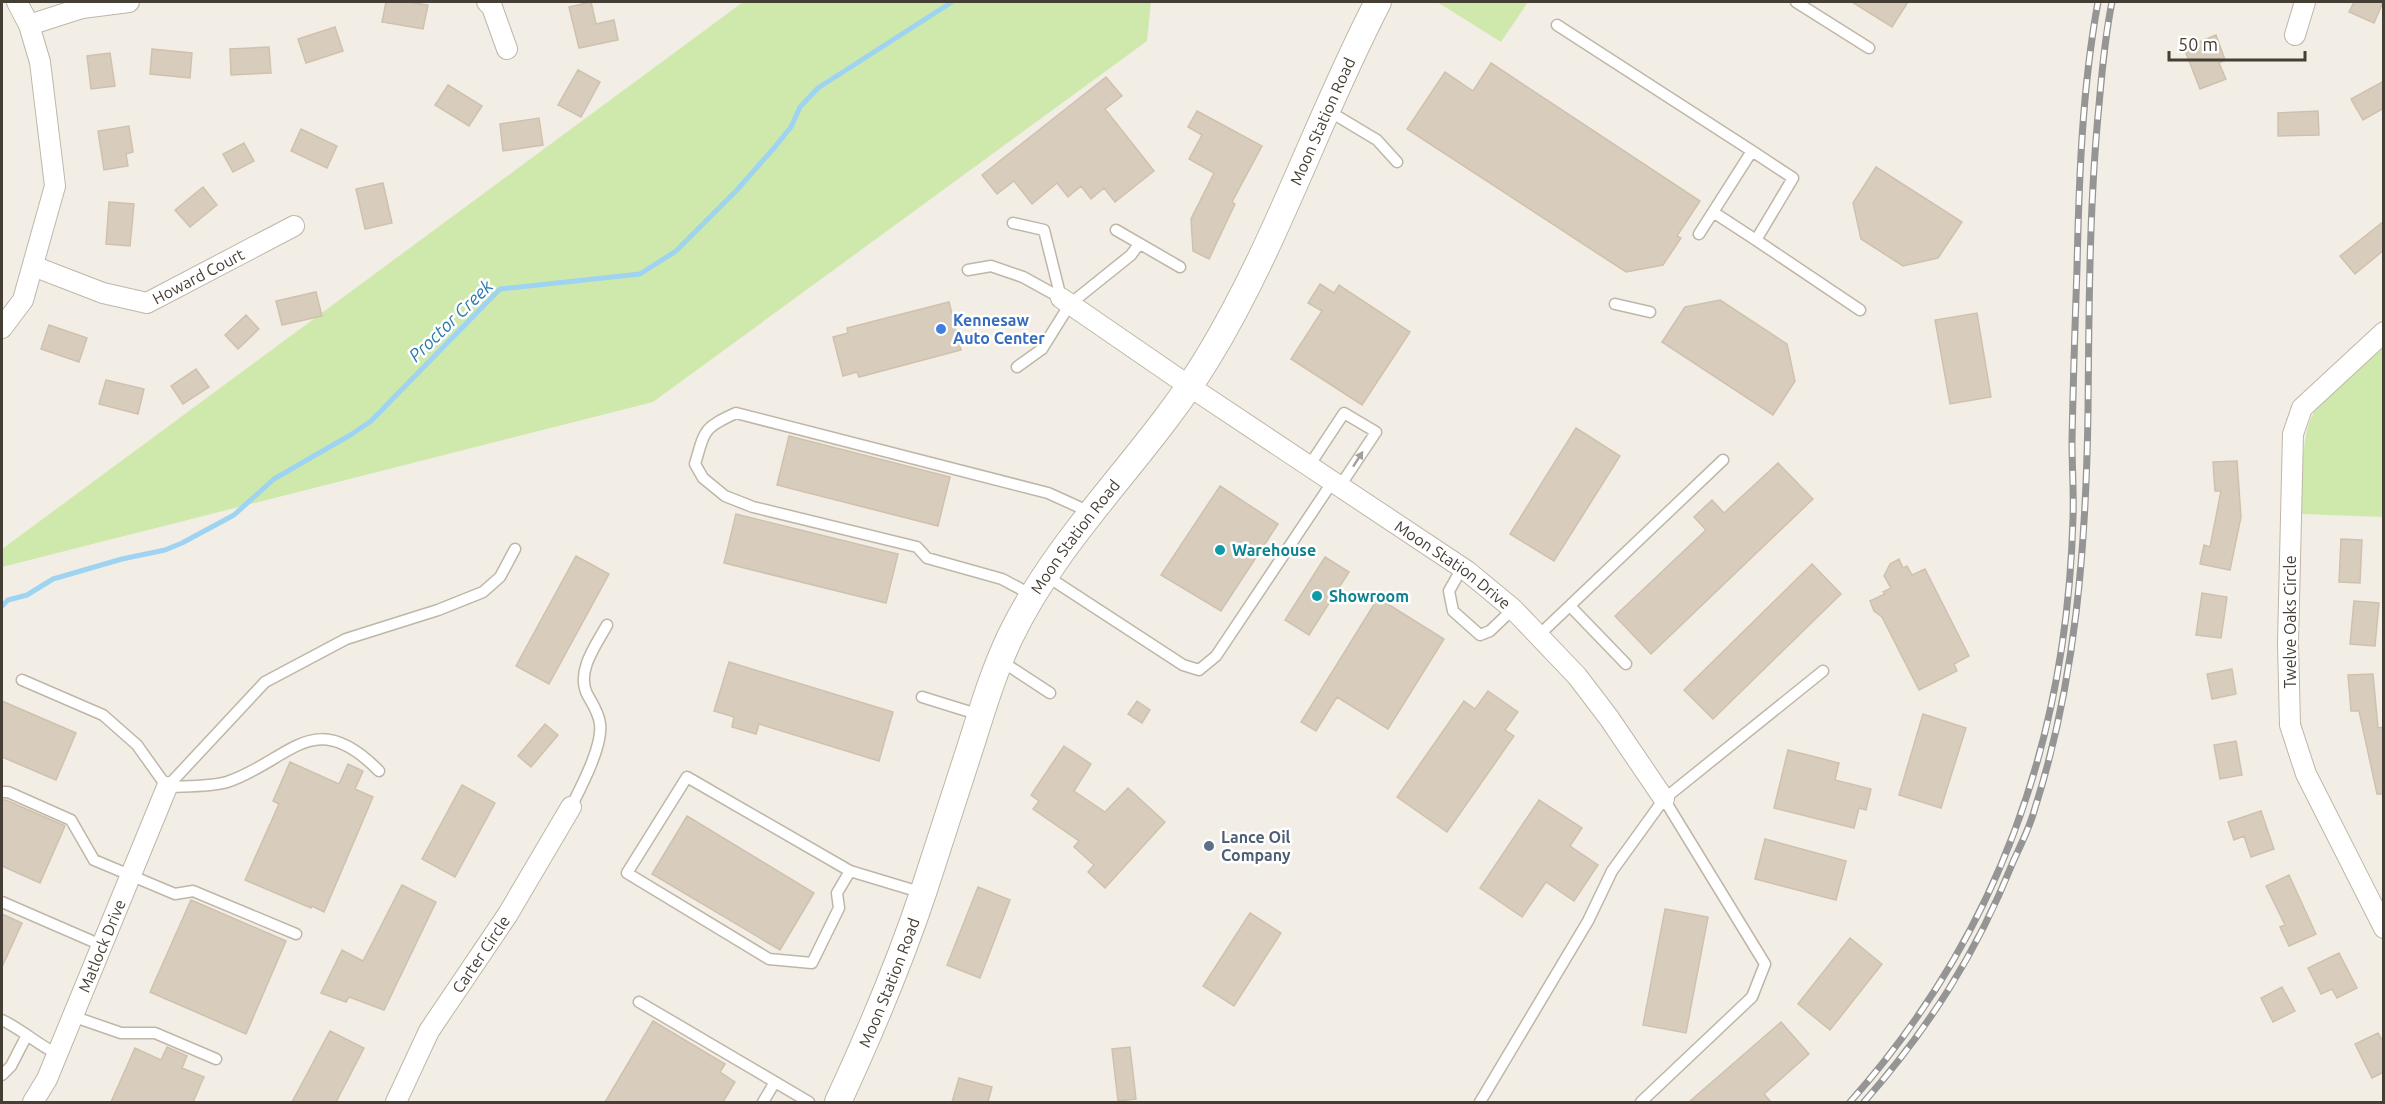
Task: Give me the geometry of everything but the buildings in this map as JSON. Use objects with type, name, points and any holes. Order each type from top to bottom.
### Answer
[{"type":"street","points":[[2,328],[23,300],[55,186],[40,62],[29,25],[18,2]]},
{"type":"street","points":[[29,25],[82,8],[129,2]]},
{"type":"street","points":[[487,2],[492,7],[507,49]]},
{"type":"street","name":"Moon Station Road","points":[[838,1102],[897,964],[1000,661],[1039,585],[1090,512],[1156,432],[1208,357],[1285,206],[1378,2]]},
{"type":"street","points":[[2295,35],[2305,2]]},
{"type":"street","name":"Howard Court","points":[[33,266],[103,293],[147,303],[294,226]]},
{"type":"street","name":"Moon Station Drive","points":[[1065,301],[1462,568],[1513,609],[1577,675],[1664,799]]},
{"type":"street","name":"Twelve Oaks Circle","points":[[2384,332],[2302,408],[2293,434],[2288,643],[2290,725],[2306,774],[2384,928]]},
{"type":"street","name":"Matlock Drive","points":[[33,1102],[47,1079],[168,787]]},
{"type":"street","name":"Carter Circle","points":[[396,1102],[429,1031],[508,914],[571,807]]},
{"type":"lane","points":[[1796,2],[1869,48]]},
{"type":"lane","points":[[1557,26],[1793,178],[1756,240]]},
{"type":"lane","points":[[1327,110],[1377,140],[1397,162]]},
{"type":"lane","points":[[1699,234],[1752,152]]},
{"type":"lane","points":[[1713,212],[1860,310]]},
{"type":"lane","points":[[1013,222],[1044,230],[1065,301]]},
{"type":"lane","points":[[1116,230],[1180,267]]},
{"type":"lane","points":[[1017,368],[1042,349],[1065,301],[1131,255],[1138,244]]},
{"type":"lane","points":[[968,270],[991,266],[1023,277],[1065,301]]},
{"type":"lane","points":[[1615,304],[1650,312]]},
{"type":"lane","points":[[1090,512],[1048,493],[736,412],[713,423],[704,434],[696,464],[703,478],[725,496],[753,507],[917,548],[927,558],[1002,579],[1039,585],[1183,665],[1199,670],[1216,656],[1376,432],[1344,413],[1309,466]]},
{"type":"lane","points":[[1539,635],[1723,460]]},
{"type":"lane","points":[[168,787],[238,714],[265,682],[346,639],[438,610],[483,592],[500,577],[515,549]]},
{"type":"lane","points":[[1462,568],[1449,591],[1453,611],[1467,626],[1480,634],[1490,631],[1513,609]]},
{"type":"lane","points":[[1570,606],[1626,664]]},
{"type":"lane","points":[[571,807],[589,769],[599,733],[600,725],[583,681],[586,666],[606,625]]},
{"type":"lane","points":[[1000,661],[1050,693]]},
{"type":"lane","points":[[1480,1102],[1588,921],[1612,871],[1664,799],[1823,671]]},
{"type":"lane","points":[[22,680],[103,715],[137,745],[168,787]]},
{"type":"lane","points":[[922,697],[981,715]]},
{"type":"lane","points":[[168,787],[226,782],[300,743],[320,739],[342,744],[365,757],[379,771]]},
{"type":"lane","points":[[850,871],[837,893],[839,908],[812,963],[769,959],[627,873],[687,777],[850,871],[923,893]]},
{"type":"lane","points":[[2,792],[8,792],[71,820],[94,860],[175,894],[193,891],[296,934]]},
{"type":"lane","points":[[1641,1102],[1752,997],[1765,964],[1664,799]]},
{"type":"lane","points":[[2,902],[101,945]]},
{"type":"lane","points":[[639,1002],[809,1102]]},
{"type":"lane","points":[[72,1016],[121,1034],[155,1033],[216,1059]]},
{"type":"lane","points":[[2,1020],[57,1054]]},
{"type":"lane","points":[[2,1075],[11,1066],[27,1035]]},
{"type":"lane","points":[[763,1102],[775,1082]]},
{"type":"green space","points":[[743,2],[1151,2],[1147,41],[653,402],[2,567],[2,549]]},
{"type":"green space","points":[[1437,2],[1528,2],[1501,42]]},
{"type":"green space","points":[[2383,347],[2383,517],[2302,514],[2305,438],[2311,418],[2333,389]]},
{"type":"waterway","name":"Proctor Creek","points":[[2,606],[8,600],[27,595],[53,579],[122,559],[165,550],[234,515],[274,479],[371,421],[500,289],[640,274],[676,251],[736,191],[791,127],[800,107],[818,88],[952,2]]},
{"type":"railway","points":[[1850,1102],[1902,1038],[1946,972],[1984,903],[2015,831],[2039,756],[2056,679],[2068,600],[2073,518],[2073,398],[2082,134],[2088,68],[2098,2]]},
{"type":"railway","points":[[1864,1102],[1910,1046],[1967,959],[1999,896],[2031,822],[2049,760],[2069,662],[2081,562],[2087,462],[2093,182],[2107,28],[2112,2]]},
{"type":"place","name":"Kennesaw Auto Center","points":[[941,329]]},
{"type":"place","name":"Warehouse","points":[[1220,550]]},
{"type":"place","name":"Showroom","points":[[1317,596]]},
{"type":"place","name":"Lance Oil Company","points":[[1209,846]]}]
